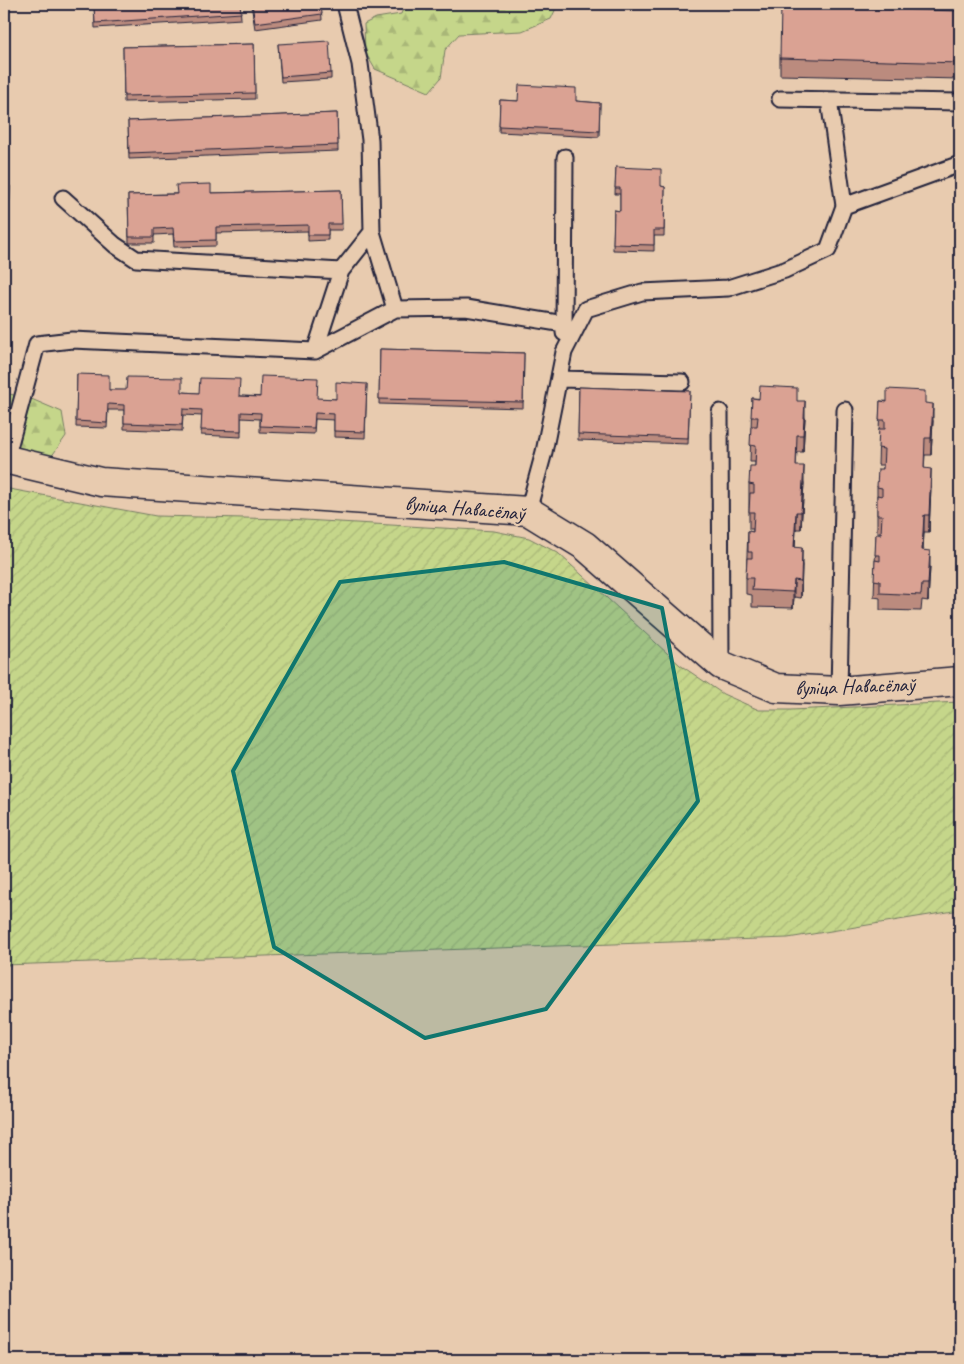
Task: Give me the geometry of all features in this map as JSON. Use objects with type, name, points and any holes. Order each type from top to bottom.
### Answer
[{"type":"street","name":"вуліца Навасёлаў","points":[[5,459],[101,482],[528,511],[585,546],[721,665],[776,688],[839,691],[960,681]]},
{"type":"lane","points":[[345,4],[360,64],[370,140],[372,232],[395,309]]},
{"type":"lane","points":[[780,99],[960,102]]},
{"type":"lane","points":[[564,352],[586,309],[642,292],[728,288],[785,270],[828,250],[844,206],[828,100]]},
{"type":"lane","points":[[528,511],[544,452],[564,352],[565,157]]},
{"type":"lane","points":[[844,206],[960,164]]},
{"type":"lane","points":[[63,198],[115,246],[136,260],[341,271]]},
{"type":"lane","points":[[315,351],[341,271],[372,232]]},
{"type":"lane","points":[[5,459],[37,344],[72,340],[315,351],[395,309],[466,308],[564,324]]},
{"type":"lane","points":[[559,379],[682,382]]},
{"type":"lane","points":[[839,691],[845,410]]},
{"type":"lane","points":[[720,412],[721,665]]},
{"type":"highlighted area","points":[[504,562],[662,608],[698,801],[546,1009],[425,1038],[274,947],[233,771],[340,582]]},
{"type":"green space","points":[[405,4],[558,4],[551,19],[522,31],[459,34],[445,50],[441,78],[429,92],[375,69],[365,52],[364,24],[376,18],[401,14]]},
{"type":"green space","points":[[4,393],[29,398],[62,412],[66,436],[51,457],[4,450]]},
{"type":"green space","points":[[4,488],[156,516],[287,519],[494,531],[529,538],[558,553],[680,665],[723,694],[759,710],[960,702],[960,910],[788,938],[4,965]]},
{"type":"building","points":[[94,4],[240,4],[241,13],[95,23]]},
{"type":"building","points":[[252,4],[321,4],[322,14],[255,23]]},
{"type":"building","points":[[781,6],[960,11],[960,63],[780,58]]},
{"type":"building","points":[[329,41],[331,73],[281,77],[278,44]]},
{"type":"building","points":[[254,44],[255,93],[124,96],[123,47]]},
{"type":"building","points":[[519,85],[576,88],[576,101],[600,103],[599,131],[499,126],[500,100],[518,101]]},
{"type":"building","points":[[337,113],[338,145],[129,153],[128,121]]},
{"type":"building","points":[[616,167],[661,169],[661,186],[665,187],[664,230],[654,230],[654,245],[613,244],[614,210],[620,211],[620,188],[615,188]]},
{"type":"building","points":[[211,184],[211,193],[341,190],[342,224],[328,224],[328,235],[308,235],[308,225],[216,227],[216,240],[174,241],[173,228],[154,229],[154,237],[129,237],[128,195],[177,194],[176,185]]},
{"type":"building","points":[[4,186],[10,186],[5,337],[4,337]]},
{"type":"building","points":[[380,349],[524,353],[523,402],[379,399]]},
{"type":"building","points":[[77,374],[109,375],[109,390],[126,390],[127,377],[182,378],[182,392],[199,393],[200,378],[240,379],[239,396],[260,397],[261,376],[318,378],[317,398],[336,399],[336,382],[367,384],[365,432],[334,431],[334,414],[315,413],[314,428],[260,426],[261,413],[241,412],[241,431],[201,430],[202,410],[183,409],[182,425],[124,423],[124,405],[108,404],[107,423],[76,421]]},
{"type":"building","points":[[760,386],[797,388],[797,401],[805,401],[803,435],[797,435],[796,466],[804,466],[801,512],[796,512],[794,547],[802,548],[801,581],[794,580],[793,592],[752,590],[753,578],[746,578],[747,558],[752,558],[752,552],[748,552],[748,531],[753,532],[754,512],[749,512],[750,493],[754,493],[754,485],[749,484],[750,466],[755,466],[756,446],[750,445],[751,426],[757,426],[758,417],[751,417],[752,398],[759,399]]},
{"type":"building","points":[[579,387],[690,391],[688,438],[578,434]]},
{"type":"building","points":[[887,389],[925,391],[925,403],[933,404],[931,438],[925,438],[924,468],[931,469],[929,515],[924,515],[922,550],[930,551],[928,584],[922,584],[921,595],[880,593],[880,581],[874,580],[875,560],[880,561],[880,555],[875,555],[876,534],[881,534],[882,515],[877,515],[877,495],[882,496],[882,488],[877,487],[878,469],[883,469],[884,449],[878,448],[879,429],[885,429],[885,420],[879,420],[880,401],[887,402]]}]
